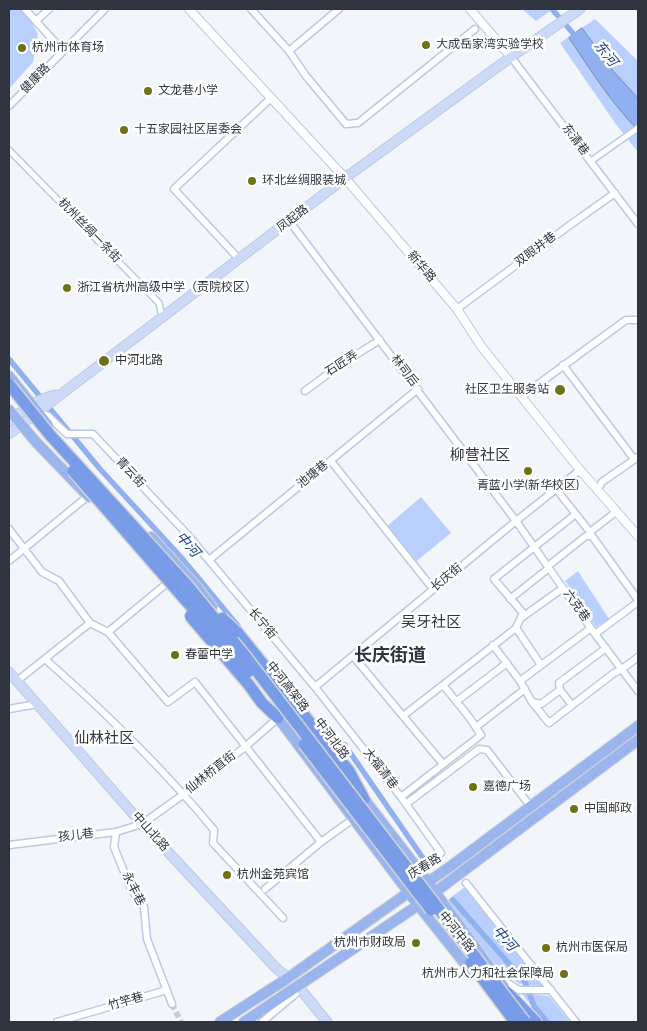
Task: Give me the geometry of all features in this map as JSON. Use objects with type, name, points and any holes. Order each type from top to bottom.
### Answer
[{"type":"highway","name":"中河高架路","points":[[9,384],[50,435],[187,585],[258,672],[525,1022]]},
{"type":"highway","name":"中河高架路","points":[[9,396],[240,662],[453,939],[514,1022]]},
{"type":"highway","points":[[81,480],[113,526],[249,685],[262,703],[278,718]]},
{"type":"highway","points":[[187,585],[237,632],[349,771],[364,799]]},
{"type":"highway","points":[[508,992],[536,1022]]},
{"type":"main road","name":"凤起路","points":[[13,418],[61,393],[346,178],[577,11]]},
{"type":"main road","name":"中河北路","points":[[9,376],[41,403],[53,431],[196,586],[292,707],[354,791],[364,799],[435,892]]},
{"type":"main road","points":[[9,434],[13,418]]},
{"type":"main road","points":[[13,418],[110,519],[224,649],[418,905]]},
{"type":"main road","name":"中山北路","points":[[9,672],[142,824],[256,948],[298,986],[327,1022]]},
{"type":"main road","name":"庆春路","points":[[220,1022],[288,978],[409,892],[428,882],[638,726]]},
{"type":"main road","name":"庆春路","points":[[244,1022],[418,905],[638,740]]},
{"type":"main road","name":"中河中路","points":[[435,892],[530,1022]]},
{"type":"main road","name":"中河中路","points":[[418,905],[511,1022]]},
{"type":"street","points":[[25,9],[63,51]]},
{"type":"street","points":[[36,20],[49,9]]},
{"type":"street","name":"健康路","points":[[9,106],[105,9]]},
{"type":"street","name":"新华路","points":[[189,9],[346,178],[457,309],[481,346],[580,470],[638,536]]},
{"type":"street","points":[[251,9],[289,51],[306,76],[346,124],[358,124],[475,29]]},
{"type":"street","points":[[289,51],[339,9]]},
{"type":"street","points":[[470,9],[511,57]]},
{"type":"street","name":"东清巷","points":[[511,57],[638,224]]},
{"type":"street","points":[[239,259],[174,189],[271,98]]},
{"type":"street","points":[[591,161],[636,130]]},
{"type":"street","name":"杭州丝绸一条街","points":[[9,150],[159,303],[162,317]]},
{"type":"street","name":"双眼井巷","points":[[457,309],[570,224],[615,194]]},
{"type":"street","name":"林司后","points":[[290,222],[516,520]]},
{"type":"street","points":[[522,396],[626,320],[638,320]]},
{"type":"street","name":"石匠弄","points":[[305,391],[336,367],[380,340]]},
{"type":"street","points":[[563,365],[636,458],[602,482],[598,489]]},
{"type":"street","name":"池塘巷","points":[[209,560],[418,390]]},
{"type":"street","name":"青云街","points":[[41,403],[48,416],[63,432],[67,434],[93,434],[209,560]]},
{"type":"street","points":[[331,461],[433,589]]},
{"type":"street","name":"长庆街","points":[[315,688],[516,520],[580,470]]},
{"type":"street","points":[[556,489],[590,532],[617,511]]},
{"type":"street","points":[[9,560],[88,496]]},
{"type":"street","points":[[403,716],[516,628],[523,613],[494,579],[532,551],[534,546],[572,517]]},
{"type":"street","name":"六克巷","points":[[516,520],[593,631],[638,691]]},
{"type":"street","points":[[9,529],[42,572],[59,581],[90,623],[108,632],[168,702],[195,682],[321,842]]},
{"type":"street","points":[[510,599],[586,536],[592,536],[638,601],[520,680]]},
{"type":"street","name":"长宁街","points":[[209,560],[315,688]]},
{"type":"street","points":[[108,632],[166,584]]},
{"type":"street","points":[[521,618],[563,588]]},
{"type":"street","points":[[17,681],[90,623]]},
{"type":"street","points":[[516,628],[541,665]]},
{"type":"street","points":[[494,645],[520,680],[532,702],[549,722],[638,657]]},
{"type":"street","points":[[572,705],[560,690],[560,682],[606,648]]},
{"type":"street","points":[[353,656],[443,764]]},
{"type":"street","points":[[45,659],[95,703],[184,794],[214,830],[213,843],[283,918]]},
{"type":"street","points":[[457,701],[507,663]]},
{"type":"street","points":[[401,797],[481,735],[443,685]]},
{"type":"street","name":"大福清巷","points":[[315,688],[401,797],[441,853]]},
{"type":"street","points":[[476,727],[525,689]]},
{"type":"street","points":[[532,702],[541,704],[560,690]]},
{"type":"street","points":[[9,709],[37,704]]},
{"type":"street","name":"仙林桥直街","points":[[142,824],[245,747],[278,718]]},
{"type":"street","points":[[406,804],[479,749],[487,750],[531,807]]},
{"type":"street","points":[[265,889],[321,842],[353,819]]},
{"type":"street","name":"孩儿巷","points":[[9,845],[116,832],[142,824]]},
{"type":"street","name":"永丰巷","points":[[116,832],[114,847],[131,889],[144,907],[147,938],[172,1004]]},
{"type":"street","points":[[466,883],[576,1022]]},
{"type":"street","points":[[497,976],[519,990],[551,990]]},
{"type":"street","points":[[262,1022],[298,992],[298,986]]},
{"type":"street","name":"竹竿巷","points":[[57,1022],[168,990]]},
{"type":"shaded area","name":"杭州市体育场","points":[[9,9],[22,9],[29,17],[38,34],[33,62],[9,89]]},
{"type":"shaded area","points":[[522,9],[553,9],[536,21]]},
{"type":"shaded area","points":[[595,19],[638,61],[638,152],[615,123],[560,43]]},
{"type":"shaded area","points":[[582,28],[614,72],[638,98],[638,130],[610,97],[569,38]]},
{"type":"shaded area","points":[[421,497],[451,533],[413,564],[385,528]]},
{"type":"shaded area","points":[[578,571],[609,619],[596,627],[565,581]]},
{"type":"shaded area","points":[[465,887],[543,986],[520,984],[502,973],[446,901]]},
{"type":"shaded area","points":[[521,993],[549,996],[570,1022],[545,1022]]},
{"type":"waterway","name":"东河","points":[[552,9],[578,39]]},
{"type":"waterway","name":"中河","points":[[9,359],[100,469],[180,556],[238,626]]},
{"type":"waterway","name":"中河","points":[[329,738],[332,742],[345,745]]},
{"type":"waterway","name":"中河","points":[[349,751],[425,861]]},
{"type":"waterway","name":"中河","points":[[453,900],[525,982],[534,1006],[547,1022]]},
{"type":"tunnel","points":[[172,1004],[181,1022]]},
{"type":"place","name":"大成岳家湾实验学校","points":[[426,45]]},
{"type":"place","name":"杭州市体育场","points":[[22,48]]},
{"type":"place","name":"文龙巷小学","points":[[148,91]]},
{"type":"place","name":"十五家园社区居委会","points":[[124,130]]},
{"type":"place","name":"环北丝绸服装城","points":[[252,181]]},
{"type":"place","name":"浙江省杭州高级中学（贡院校区）","points":[[67,288]]},
{"type":"place","name":"中河北路","points":[[104,361]]},
{"type":"place","name":"社区卫生服务站","points":[[560,390]]},
{"type":"place","name":"青蓝小学(新华校区)","points":[[528,471]]},
{"type":"place","name":"春蕾中学","points":[[175,655]]},
{"type":"place","name":"嘉德广场","points":[[473,787]]},
{"type":"place","name":"中国邮政","points":[[574,809]]},
{"type":"place","name":"杭州金苑宾馆","points":[[227,875]]},
{"type":"place","name":"杭州市财政局","points":[[416,943]]},
{"type":"place","name":"杭州市医保局","points":[[546,948]]},
{"type":"place","name":"杭州市人力和社会保障局","points":[[564,974]]},
{"type":"district","name":"柳营社区","points":[[480,456]]},
{"type":"district","name":"吴牙社区","points":[[431,623]]},
{"type":"district","name":"长庆街道","points":[[390,657]]},
{"type":"district","name":"仙林社区","points":[[104,739]]}]
